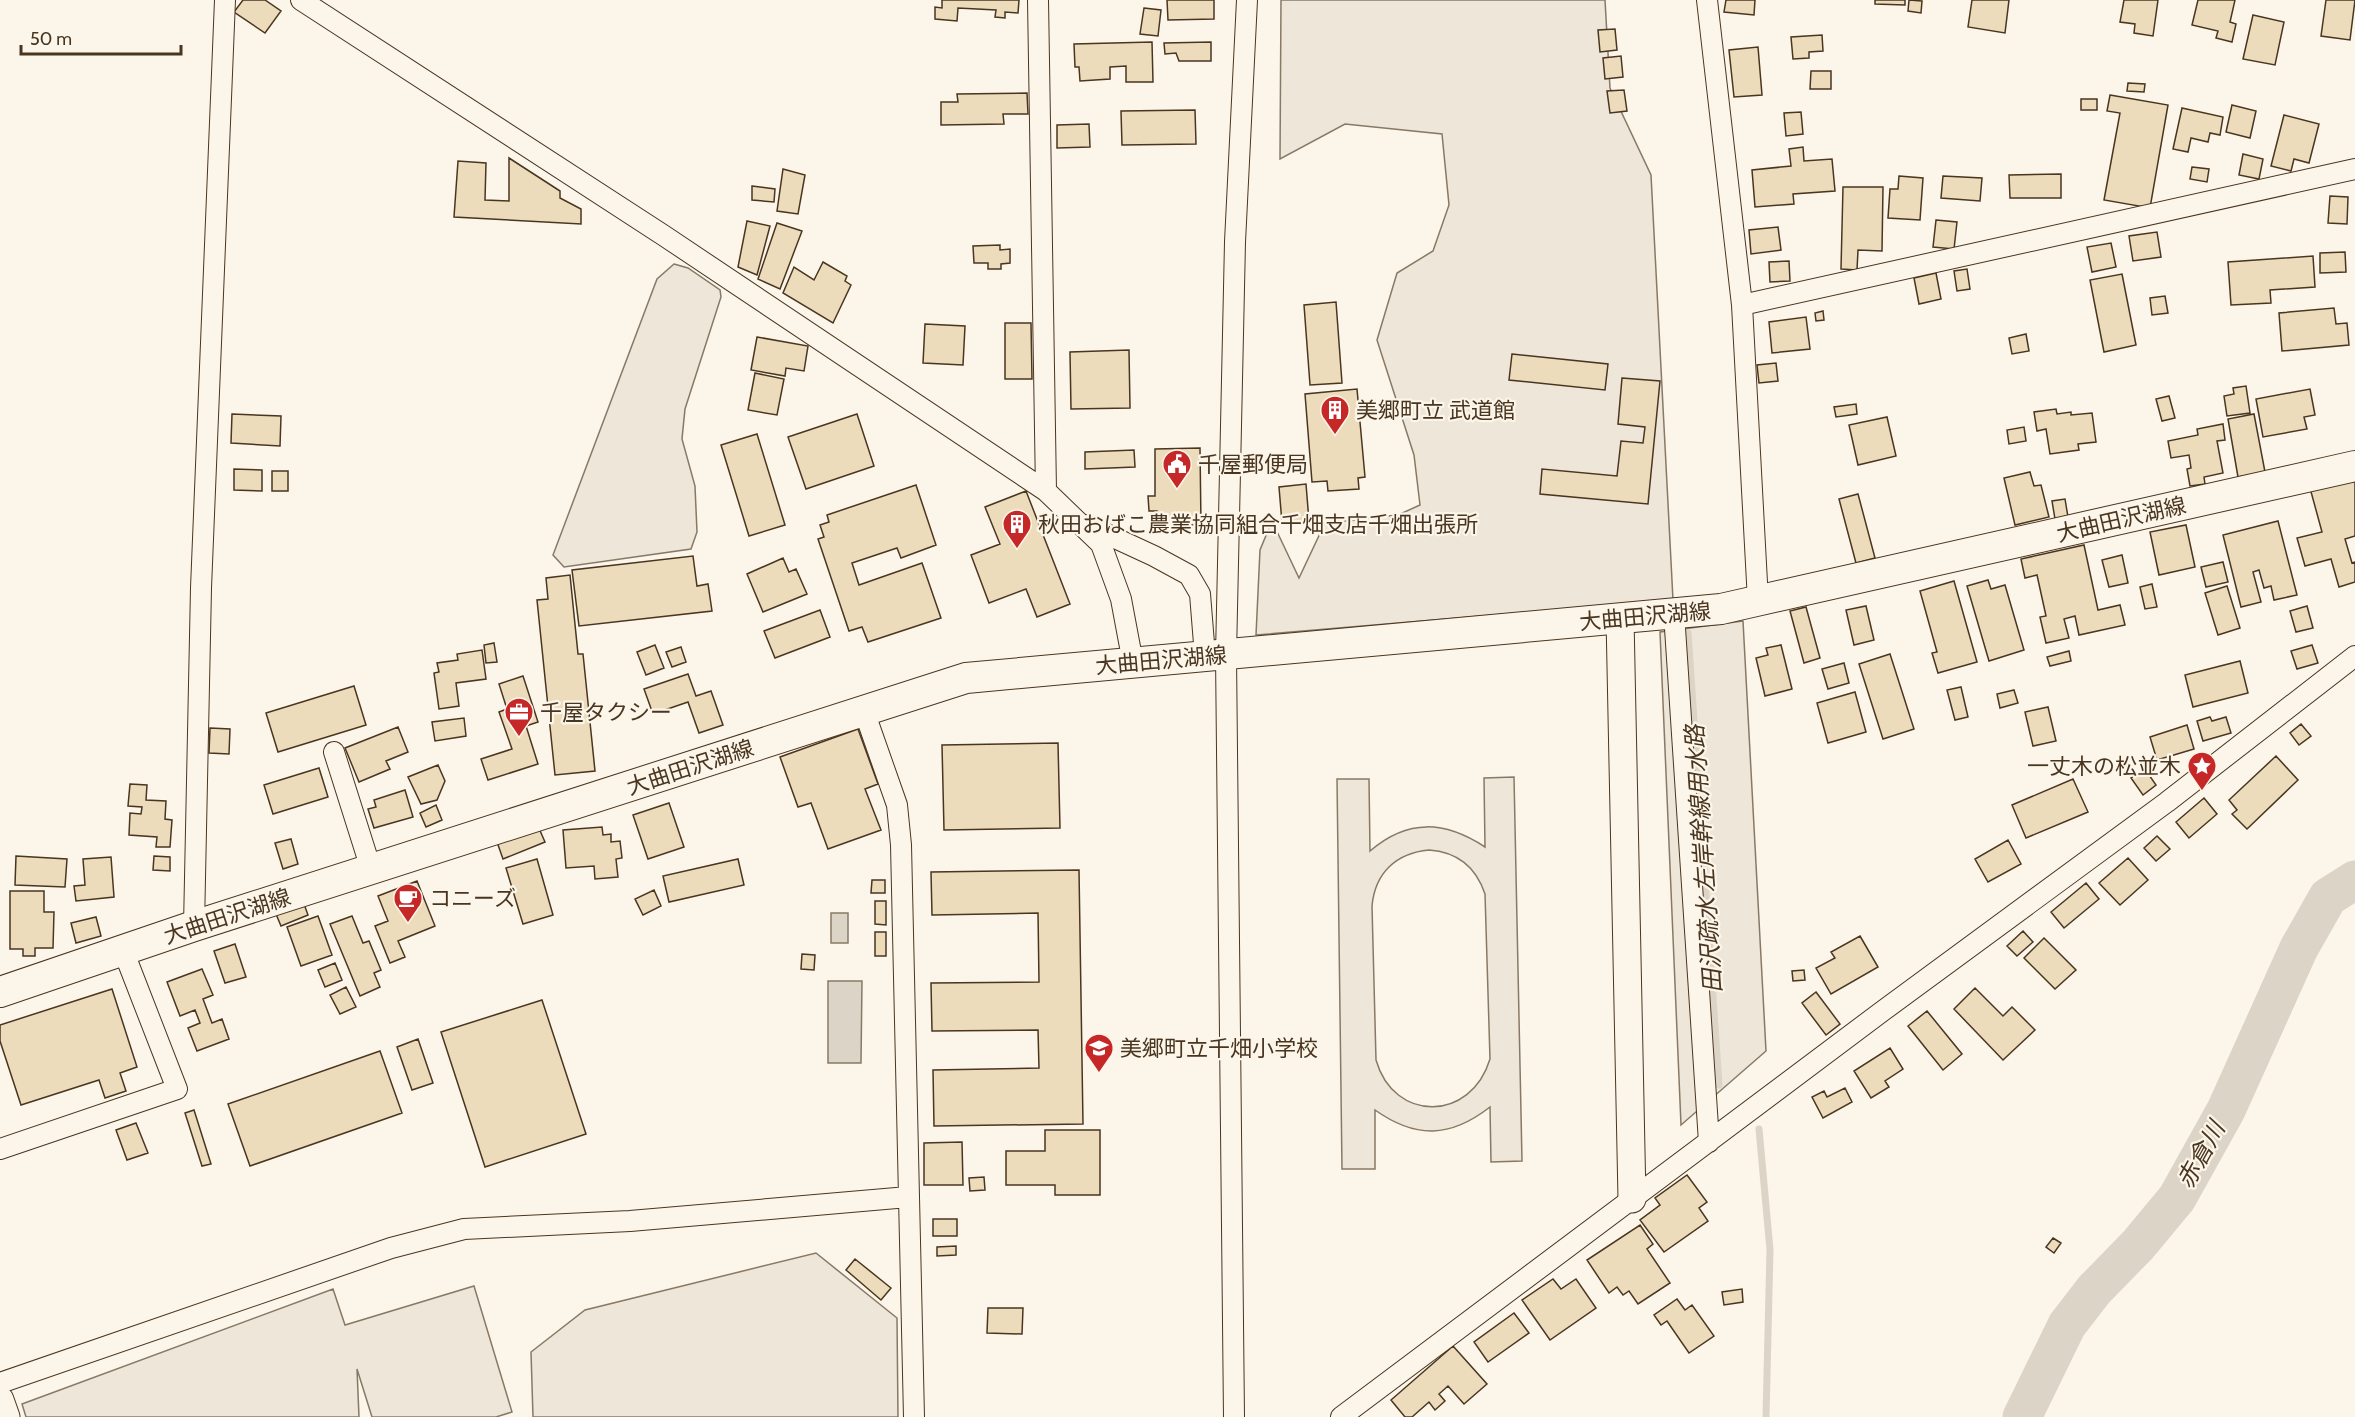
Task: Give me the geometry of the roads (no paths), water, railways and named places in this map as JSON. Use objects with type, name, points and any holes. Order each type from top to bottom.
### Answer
[{"type":"main road","name":"大曲田沢湖線","points":[[0,992],[194,926],[966,678],[1721,609],[2355,466]]},
{"type":"street","points":[[194,926],[201,588],[225,0]]},
{"type":"street","points":[[301,0],[663,235],[1046,491],[1101,544],[1121,598],[1133,663]]},
{"type":"street","points":[[1038,0],[1046,491]]},
{"type":"street","points":[[1234,1417],[1216,656],[1247,0]]},
{"type":"street","points":[[1707,0],[1742,305],[1758,600]]},
{"type":"street","points":[[1742,305],[2355,169]]},
{"type":"street","points":[[1074,519],[1189,575],[1200,594],[1216,656]]},
{"type":"street","points":[[1674,613],[1708,1142]]},
{"type":"street","points":[[1620,618],[1632,1199]]},
{"type":"street","points":[[1351,1414],[1708,1142],[2167,802],[2355,656]]},
{"type":"street","points":[[864,711],[897,805],[901,845],[914,1417]]},
{"type":"street","points":[[334,752],[371,869]]},
{"type":"street","points":[[0,1149],[177,1089],[123,950]]},
{"type":"street","points":[[0,1383],[391,1248],[464,1230],[630,1221],[908,1197]]},
{"type":"street","points":[[0,1400],[6,1417]]},
{"type":"waterway","name":"田沢疏水 左岸幹線用水路","points":[[1688,633],[1719,1085]]},
{"type":"waterway","name":"赤倉川","points":[[2022,1417],[2067,1325],[2094,1290],[2138,1245],[2177,1198],[2226,1110],[2299,948],[2328,897],[2355,880]]},
{"type":"waterway","name":"田沢疏水 左岸幹線用水路","points":[[1759,1129],[1770,1250],[1766,1417]]},
{"type":"place","name":"美郷町立 武道館","points":[[1335,436]]},
{"type":"place","name":"千屋郵便局","points":[[1177,490]]},
{"type":"place","name":"秋田おばこ農業協同組合千畑支店千畑出張所","points":[[1017,550]]},
{"type":"place","name":"千屋タクシー","points":[[519,738]]},
{"type":"place","name":"一丈木の松並木","points":[[2202,792]]},
{"type":"place","name":"コニーズ","points":[[408,924]]},
{"type":"place","name":"美郷町立千畑小学校","points":[[1099,1074]]}]
